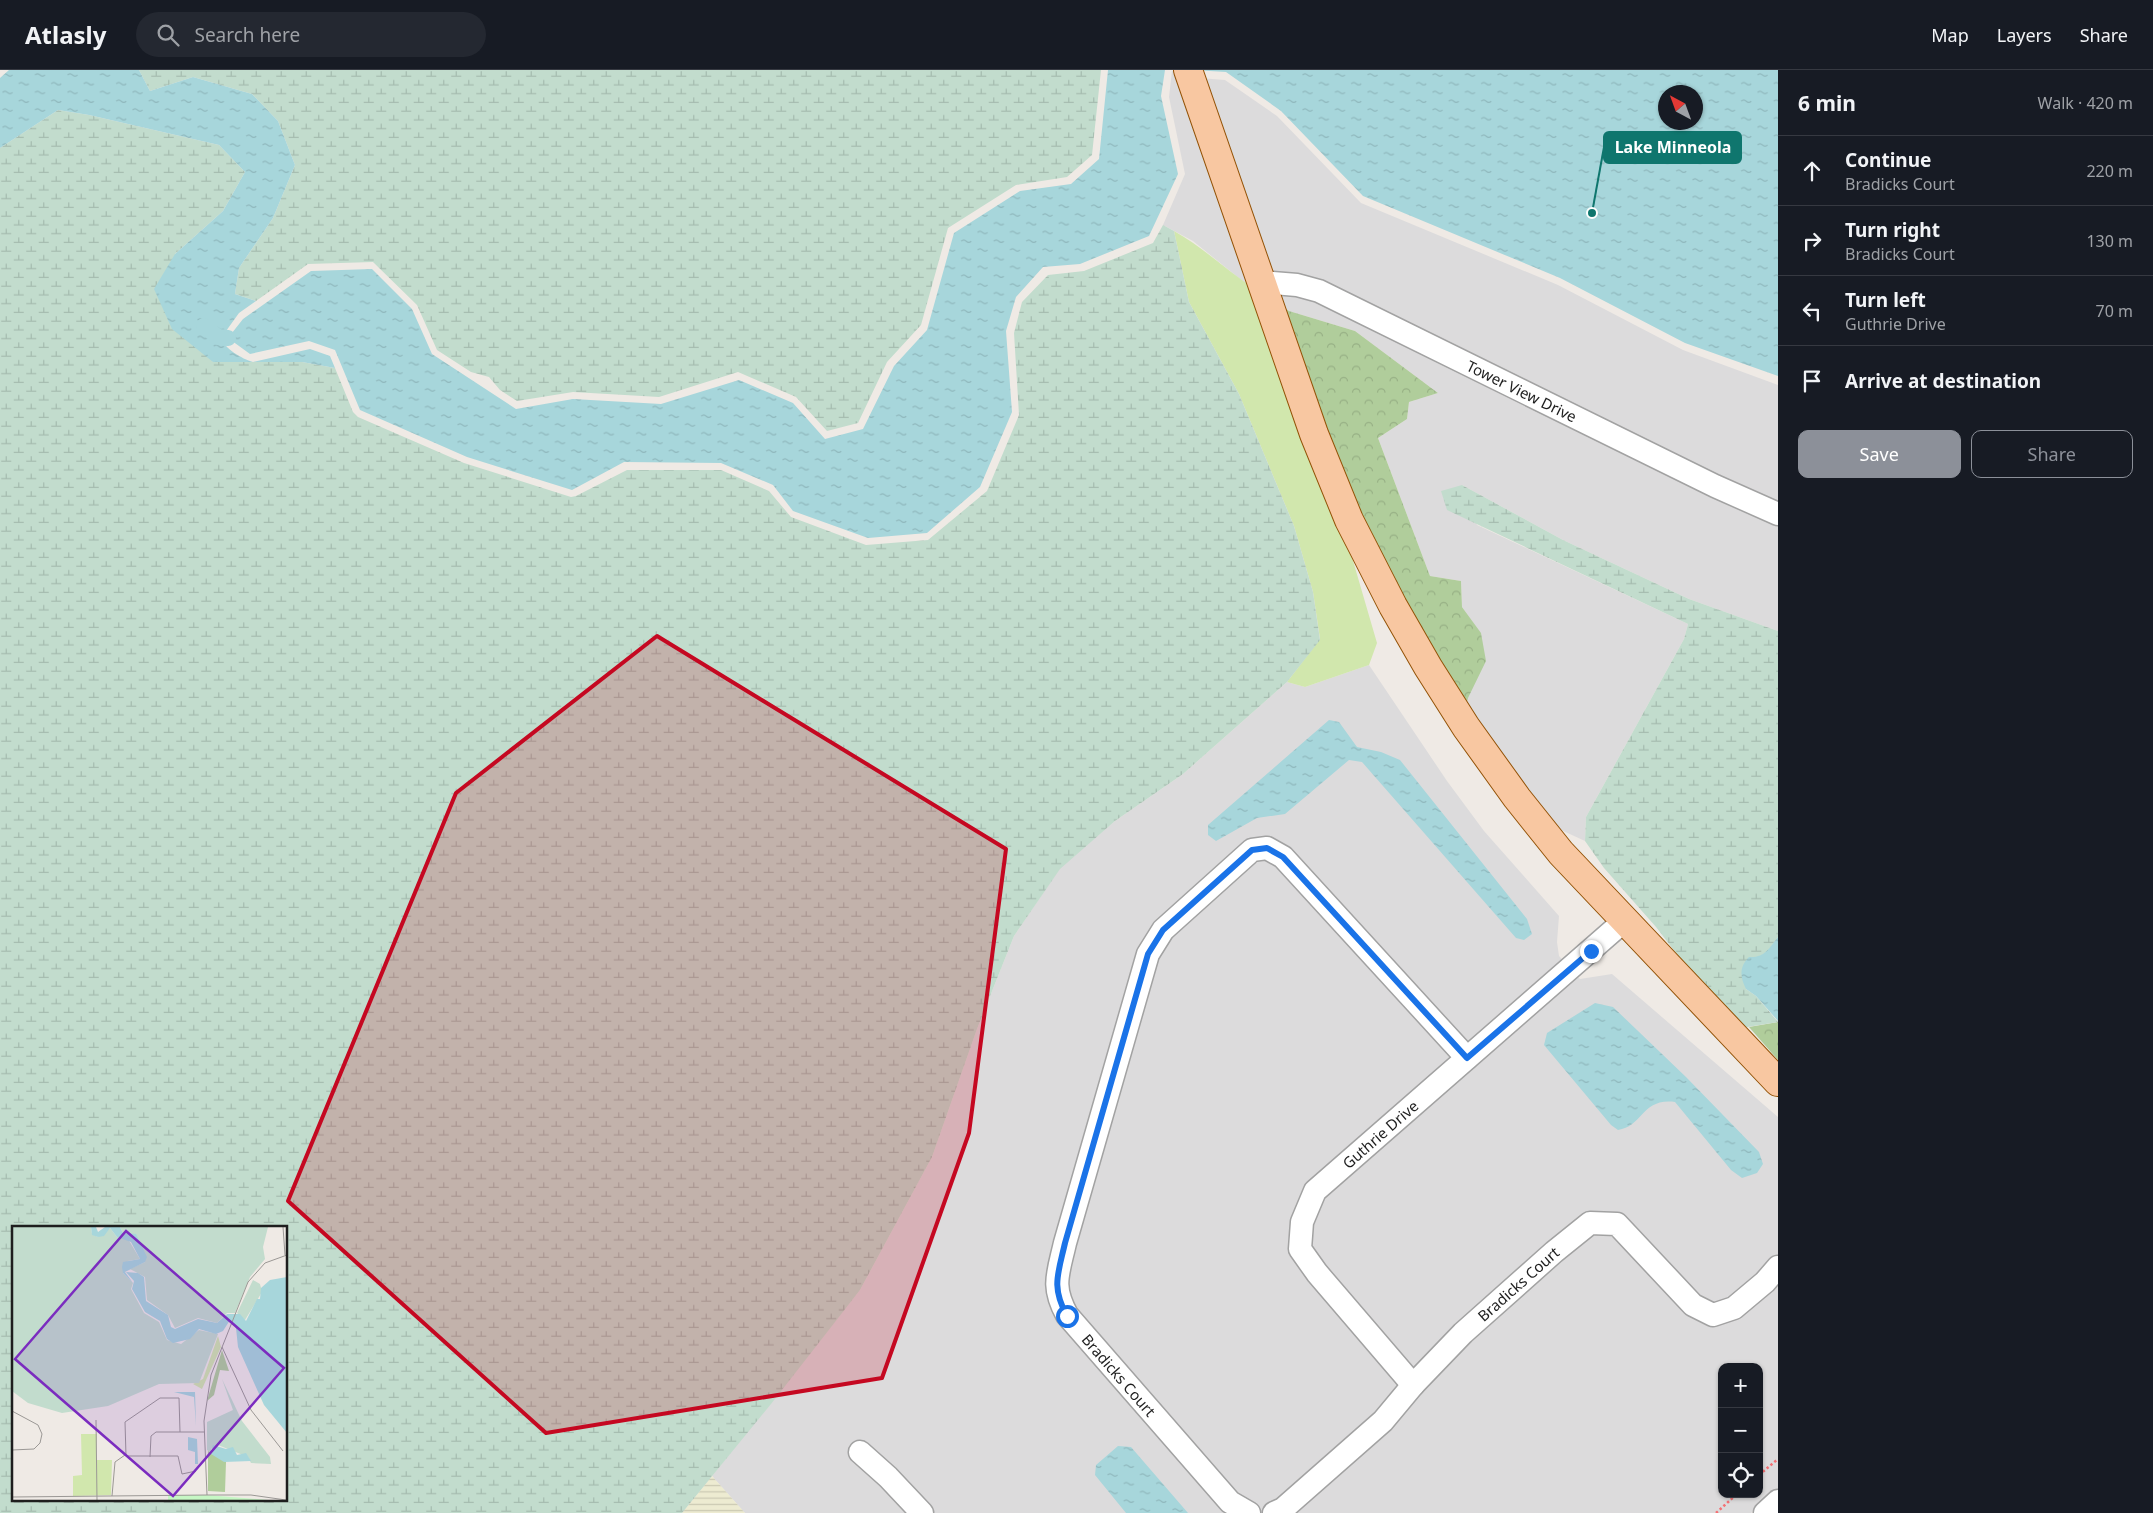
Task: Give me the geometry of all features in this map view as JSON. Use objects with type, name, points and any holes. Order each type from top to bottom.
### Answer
[{"type":"main road","points":[[1191,80],[1314,434],[1349,520],[1397,613],[1428,667],[1466,727],[1517,798],[1561,853],[1624,922],[1778,1082]]},
{"type":"street","name":"Tower View Drive","points":[[1262,282],[1298,285],[1319,291],[1715,486],[1778,514]]},
{"type":"street","name":"Bradicks Court","points":[[1244,1512],[1230,1502],[1067,1316],[1058,1300],[1056,1285],[1065,1243],[1148,954],[1163,930],[1252,850],[1267,848],[1283,857],[1467,1058]]},
{"type":"street","name":"Guthrie Drive","points":[[1412,1385],[1316,1273],[1300,1249],[1302,1222],[1315,1191],[1624,922]]},
{"type":"street","name":"Bradicks Court","points":[[1274,1513],[1283,1508],[1384,1421],[1412,1385],[1463,1333],[1554,1252],[1590,1223],[1617,1224],[1693,1305],[1713,1315],[1734,1308],[1765,1282],[1778,1267]]},
{"type":"street","points":[[860,1452],[888,1477],[922,1513]]},
{"type":"street","points":[[1765,1513],[1778,1502]]},
{"type":"path","points":[[1763,1472],[1778,1459]]},
{"type":"path","points":[[1716,1513],[1733,1498]]},
{"type":"highlighted area","points":[[657,636],[1006,849],[969,1133],[882,1378],[546,1433],[288,1201],[456,793]]},
{"type":"shaded area","points":[[1172,71],[1181,74],[1255,289],[1193,241],[1163,225],[1185,174],[1169,97]]},
{"type":"shaded area","points":[[1199,78],[1225,80],[1277,116],[1361,203],[1558,285],[1683,350],[1778,385],[1778,631],[1689,599],[1563,540],[1462,485],[1477,525],[1688,624],[1684,639],[1586,817],[1585,841],[1548,824],[1465,710],[1481,634],[1462,607],[1461,581],[1430,576],[1378,438],[1407,419],[1409,402],[1438,393],[1355,331],[1289,311],[1277,303]]},
{"type":"shaded area","points":[[1369,665],[1447,781],[1484,831],[1559,916],[1557,942],[1559,956],[1580,979],[1612,974],[1778,1117],[1778,1489],[1751,1513],[745,1513],[712,1476],[860,1290],[932,1157],[977,1029],[1014,936],[1060,868],[1115,821],[1183,774],[1287,682],[1305,687]]},
{"type":"shaded area","points":[[712,1476],[745,1513],[682,1513]]},
{"type":"green space","points":[[139,70],[1101,70],[1092,155],[1067,177],[1016,185],[948,228],[921,325],[887,362],[858,423],[827,431],[796,397],[738,372],[659,397],[573,392],[517,401],[500,390],[489,377],[471,372],[437,350],[417,305],[373,262],[308,264],[256,301],[235,294],[239,268],[273,218],[295,165],[278,121],[252,94],[193,77],[150,91]]},
{"type":"green space","points":[[58,110],[89,115],[219,145],[245,172],[223,211],[175,254],[213,362],[302,362],[335,368],[353,412],[358,417],[464,463],[571,497],[627,470],[721,470],[769,491],[791,517],[866,545],[928,540],[987,491],[1019,415],[1014,333],[1022,302],[1048,275],[1084,271],[1153,243],[1163,225],[1174,231],[1189,302],[1239,394],[1294,526],[1313,592],[1320,640],[1287,682],[1183,774],[1115,821],[1060,869],[1014,936],[977,1029],[932,1157],[860,1290],[771,1404],[682,1513],[0,1513],[0,148]]},
{"type":"green space","points":[[1174,231],[1195,244],[1255,289],[1342,523],[1377,643],[1369,665],[1305,687],[1287,682],[1320,639],[1313,592],[1294,526],[1239,394],[1189,302]]},
{"type":"green space","points":[[1277,303],[1289,311],[1355,331],[1438,393],[1409,402],[1407,419],[1378,438],[1430,576],[1461,581],[1462,607],[1481,633],[1486,661],[1468,698],[1465,710],[1357,517]]},
{"type":"green space","points":[[1462,485],[1563,540],[1689,599],[1778,631],[1778,937],[1768,951],[1758,958],[1746,989],[1756,996],[1778,1022],[1741,1028],[1713,1001],[1656,927],[1604,868],[1585,841],[1586,817],[1684,639],[1688,624],[1447,510],[1441,491]]},
{"type":"green space","points":[[1778,1022],[1778,1060],[1749,1027]]},
{"type":"water","points":[[9,70],[139,70],[150,91],[193,77],[252,94],[278,121],[295,165],[273,218],[239,268],[235,294],[256,301],[239,313],[221,338],[234,353],[253,362],[213,362],[172,329],[154,289],[175,254],[223,211],[245,172],[219,145],[89,115],[58,110],[0,148],[0,78]]},
{"type":"water","points":[[1108,70],[1165,70],[1161,96],[1178,174],[1149,236],[1080,264],[1043,267],[1016,297],[1006,331],[1012,412],[980,487],[927,533],[868,538],[793,511],[773,485],[721,463],[624,462],[572,490],[467,457],[360,410],[335,350],[309,341],[250,354],[228,338],[243,319],[311,271],[372,269],[412,309],[432,354],[516,409],[573,399],[661,404],[739,380],[793,403],[825,439],[863,429],[894,366],[927,330],[954,233],[1020,191],[1071,184],[1099,159]]},
{"type":"water","points":[[1193,70],[1778,70],[1778,376],[1685,343],[1560,278],[1363,196],[1281,111],[1226,72]]},
{"type":"water","points":[[310,349],[330,356],[335,368],[302,362],[253,362]]},
{"type":"water","points":[[1329,720],[1339,722],[1357,747],[1381,752],[1400,760],[1527,919],[1532,934],[1524,940],[1516,938],[1362,762],[1349,760],[1285,814],[1257,818],[1216,841],[1208,835],[1208,825]]},
{"type":"water","points":[[1778,937],[1778,1021],[1756,996],[1746,989],[1742,968],[1749,957],[1763,954]]},
{"type":"water","points":[[1595,1003],[1613,1007],[1686,1077],[1759,1152],[1763,1164],[1757,1173],[1742,1178],[1731,1170],[1675,1102],[1655,1104],[1626,1128],[1618,1130],[1611,1125],[1544,1045],[1547,1033]]},
{"type":"water","points":[[1118,1446],[1131,1447],[1188,1513],[1126,1513],[1095,1475],[1096,1465]]},
{"type":"waterway","points":[[204,326],[218,337],[228,338]]},
{"type":"place","name":"Lake Minneola","points":[[1592,213]]},
{"type":"route","points":[[1067,1316],[1058,1300],[1056,1285],[1065,1243],[1148,954],[1163,930],[1252,850],[1267,848],[1283,857],[1467,1058],[1591,951]]}]
